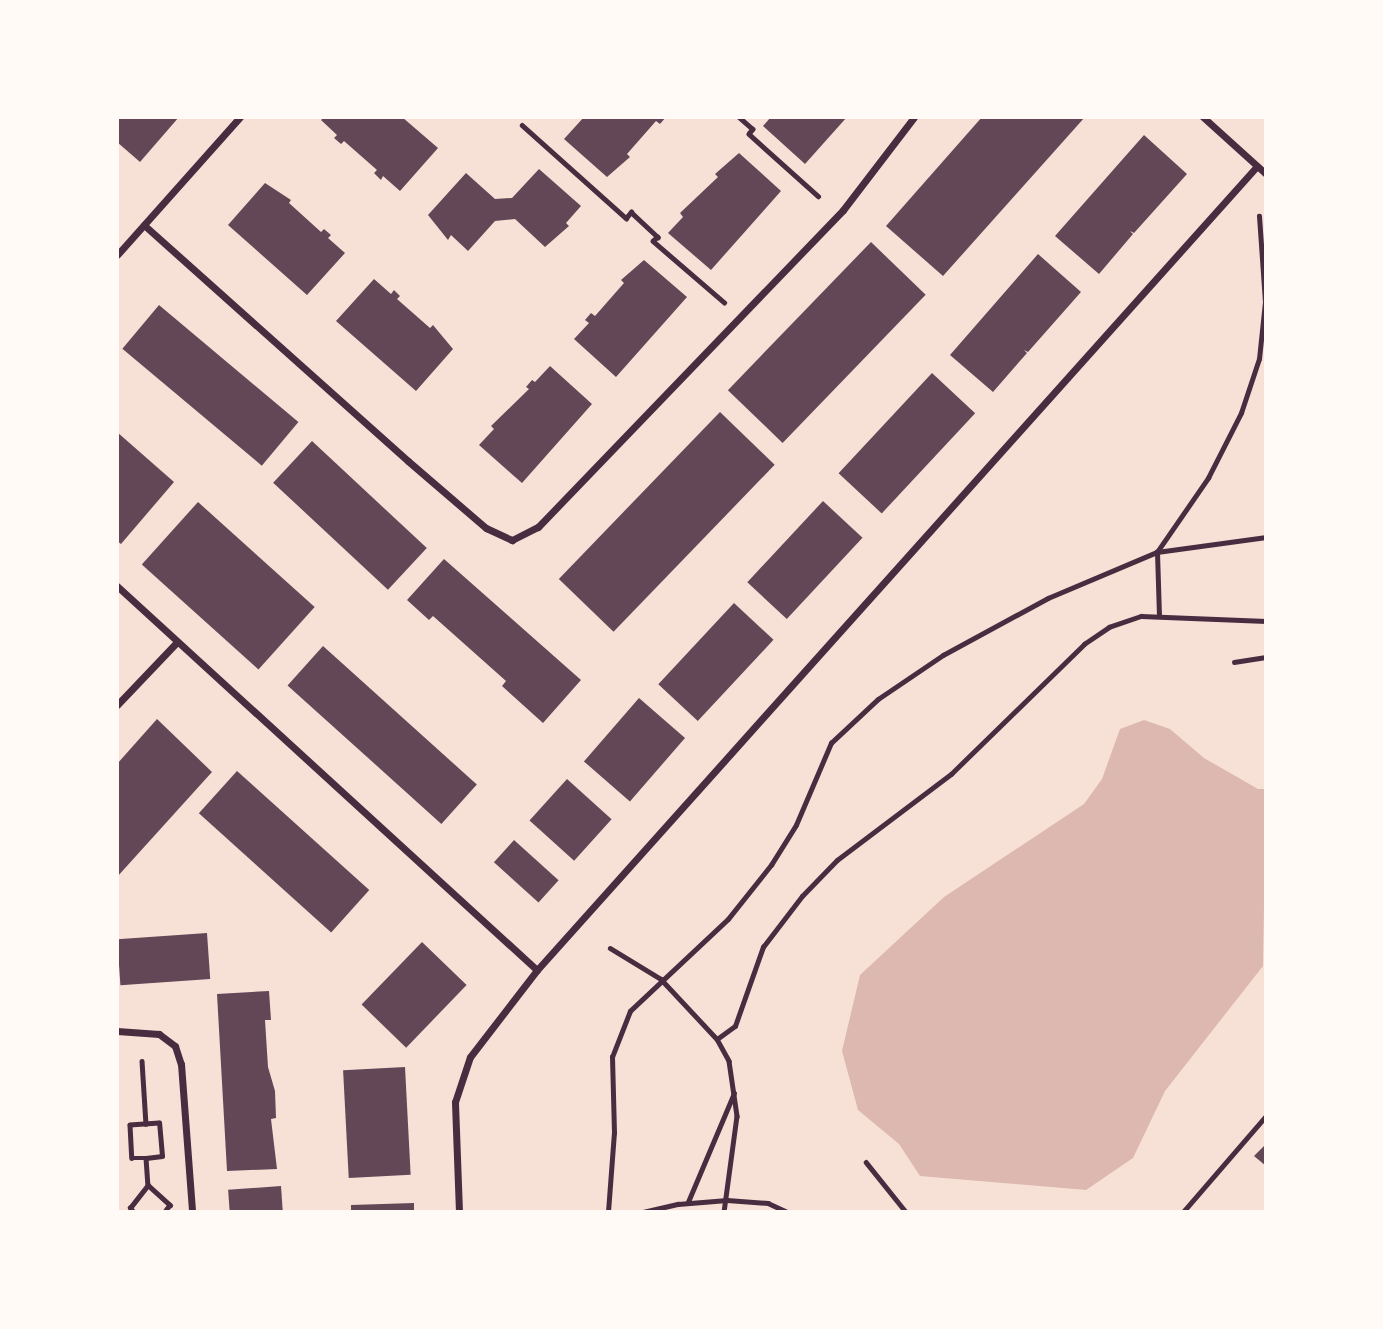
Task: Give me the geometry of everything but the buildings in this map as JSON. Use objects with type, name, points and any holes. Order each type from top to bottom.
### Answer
[{"type":"street","points":[[117,255],[240,117]]},
{"type":"street","points":[[144,225],[418,470],[486,528],[512,540],[538,527],[843,210],[915,117]]},
{"type":"street","points":[[1203,117],[1266,174]]},
{"type":"street","points":[[459,1212],[455,1102],[460,1076],[537,970],[1257,166]]},
{"type":"street","points":[[117,586],[537,970]]},
{"type":"street","points":[[117,705],[177,642]]},
{"type":"street","points":[[117,1031],[159,1034],[176,1046],[181,1064],[192,1212]]},
{"type":"path","points":[[739,117],[753,130],[749,134],[818,196]]},
{"type":"path","points":[[522,125],[626,218],[631,212],[658,237],[653,241],[724,302]]},
{"type":"path","points":[[1159,616],[1157,552],[1208,478],[1241,413],[1259,359],[1266,304],[1259,216]]},
{"type":"path","points":[[608,1212],[614,1133],[612,1057],[630,1011],[661,979],[728,919],[762,876],[796,825],[831,743],[878,698],[998,623],[1157,552],[1266,537]]},
{"type":"path","points":[[717,1039],[735,1026],[762,947],[837,860],[951,774],[1084,643],[1109,627],[1141,616],[1266,622]]},
{"type":"path","points":[[1234,662],[1266,657]]},
{"type":"path","points":[[610,948],[661,979],[717,1039],[729,1060],[735,1090],[737,1139],[724,1212]]},
{"type":"path","points":[[142,1060],[146,1124]]},
{"type":"path","points":[[688,1202],[735,1090]]},
{"type":"path","points":[[1182,1212],[1266,1116]]},
{"type":"path","points":[[159,1123],[162,1156],[146,1157],[132,1158],[130,1125],[159,1123]]},
{"type":"path","points":[[134,1212],[130,1208],[148,1185],[146,1157]]},
{"type":"path","points":[[866,1162],[906,1212]]},
{"type":"path","points":[[148,1185],[170,1205],[165,1212]]},
{"type":"path","points":[[643,1212],[688,1202],[727,1200],[768,1203],[787,1212]]},
{"type":"shaded area","points":[[1144,720],[1170,729],[1204,758],[1258,789],[1266,789],[1263,966],[1165,1091],[1133,1158],[1086,1190],[920,1176],[899,1144],[858,1110],[842,1051],[860,975],[944,897],[1084,804],[1102,779],[1120,729]]}]
